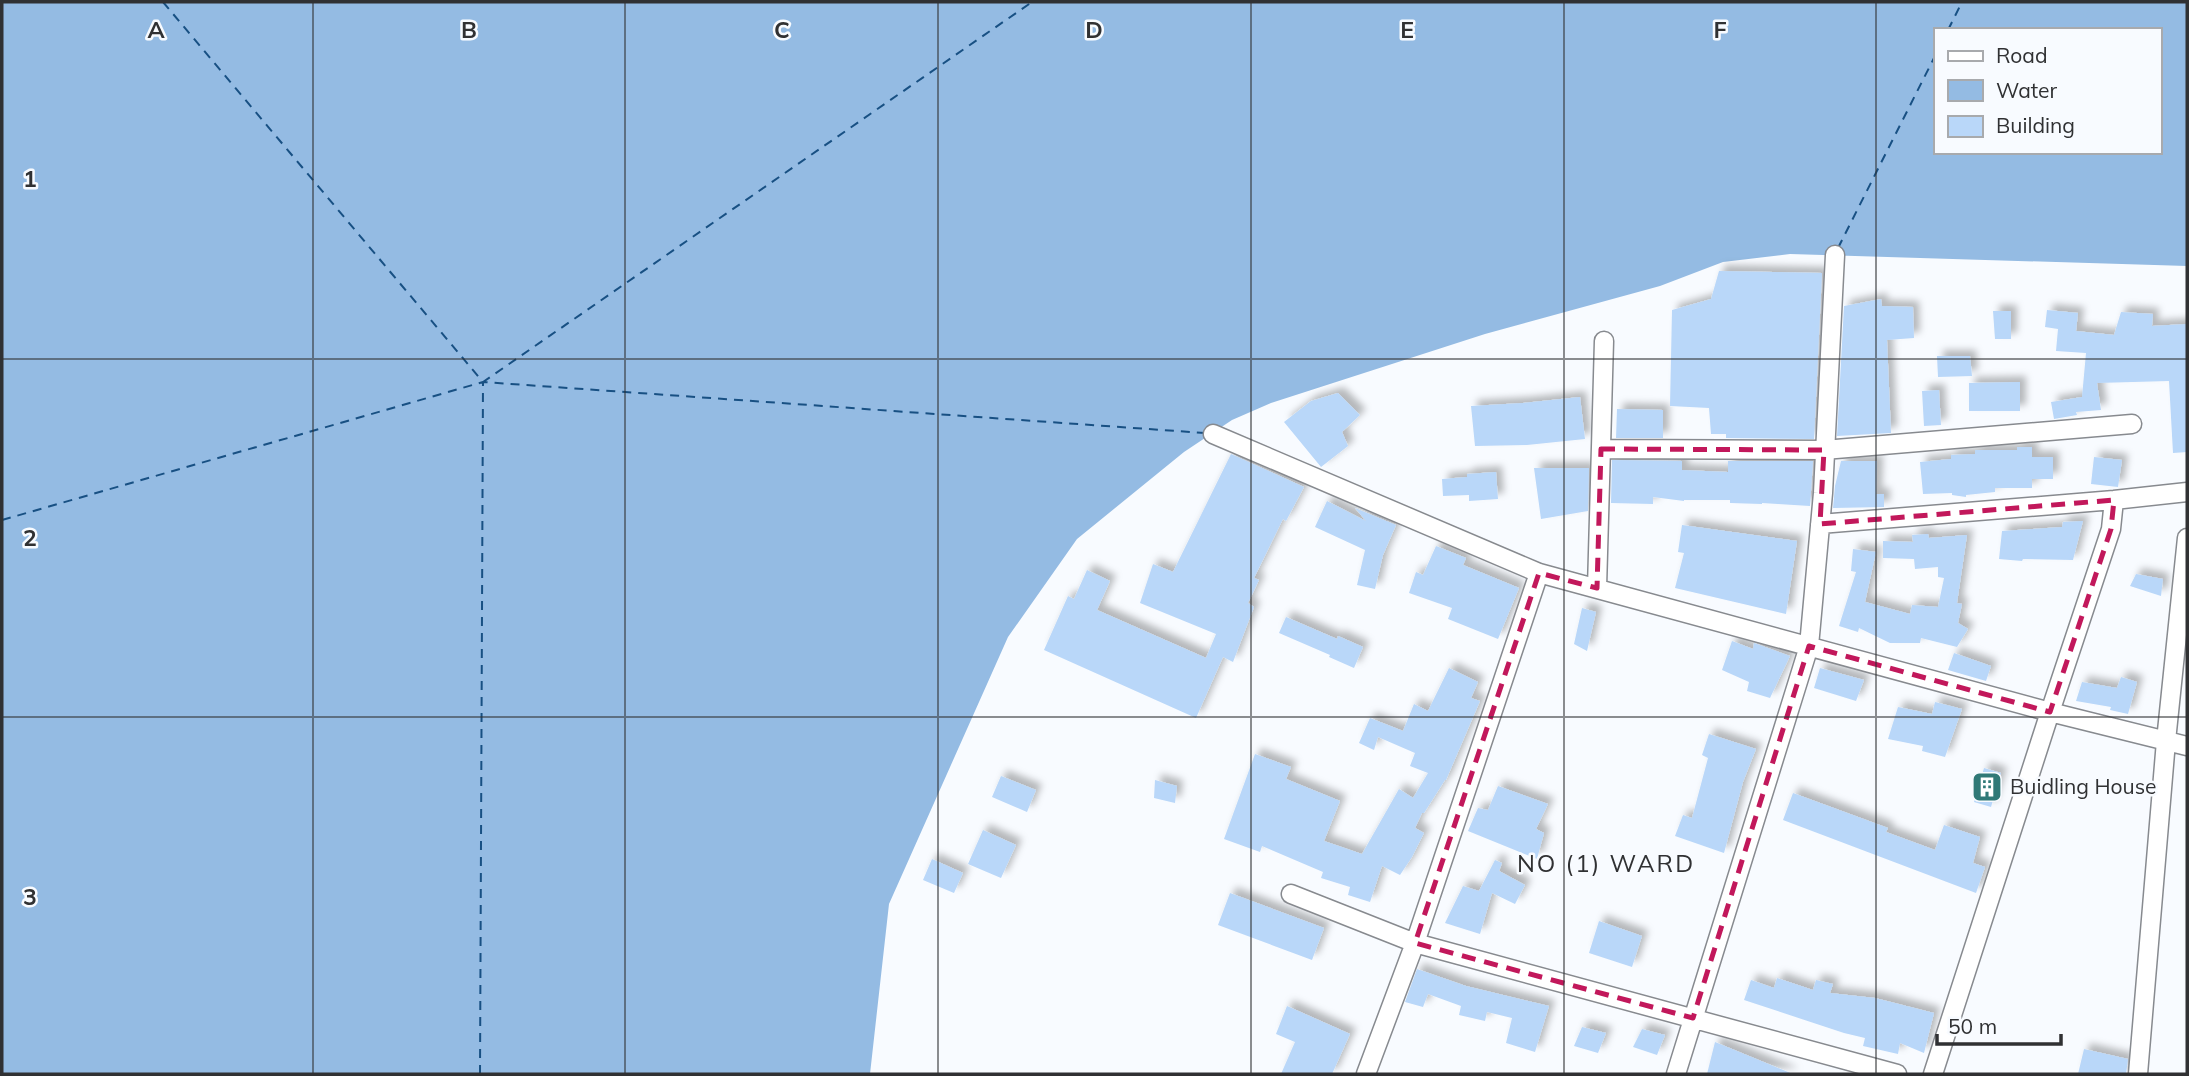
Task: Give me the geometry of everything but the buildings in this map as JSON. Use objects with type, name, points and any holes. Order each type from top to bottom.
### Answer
[{"type":"street","points":[[1676,1074],[1809,646],[1820,524],[1835,256]]},
{"type":"street","points":[[1597,588],[1604,341]]},
{"type":"street","points":[[1601,449],[1824,450],[2133,424]]},
{"type":"street","points":[[1213,434],[1539,572],[2050,712],[2187,746]]},
{"type":"street","points":[[1820,524],[2187,492]]},
{"type":"street","points":[[1933,1074],[2112,529],[2114,500]]},
{"type":"street","points":[[2138,1074],[2166,741],[2187,538]]},
{"type":"street","points":[[1366,1074],[1415,943],[1539,572]]},
{"type":"street","points":[[1291,894],[1415,943],[1897,1074]]},
{"type":"highlighted area","points":[[1601,449],[1824,450],[1820,524],[2114,500],[2111,529],[2050,712],[1809,646],[1693,1018],[1415,943],[1539,573],[1597,588]]},
{"type":"water","points":[[2,2],[2187,2],[2187,266],[1790,254],[1723,262],[1660,286],[1485,334],[1271,403],[1232,420],[1184,452],[1077,539],[1008,637],[889,904],[870,1074],[2,1074]]},
{"type":"ferry route","points":[[163,2],[483,382],[1032,2]]},
{"type":"ferry route","points":[[1949,28],[1962,2]]},
{"type":"ferry route","points":[[1838,248],[1934,58]]},
{"type":"ferry route","points":[[2,520],[483,382],[1205,433]]},
{"type":"ferry route","points":[[480,1074],[483,382]]},
{"type":"place","name":"Buidling House","points":[[1987,787]]},
{"type":"district","name":"NO (1) WARD","points":[[1606,864]]}]
